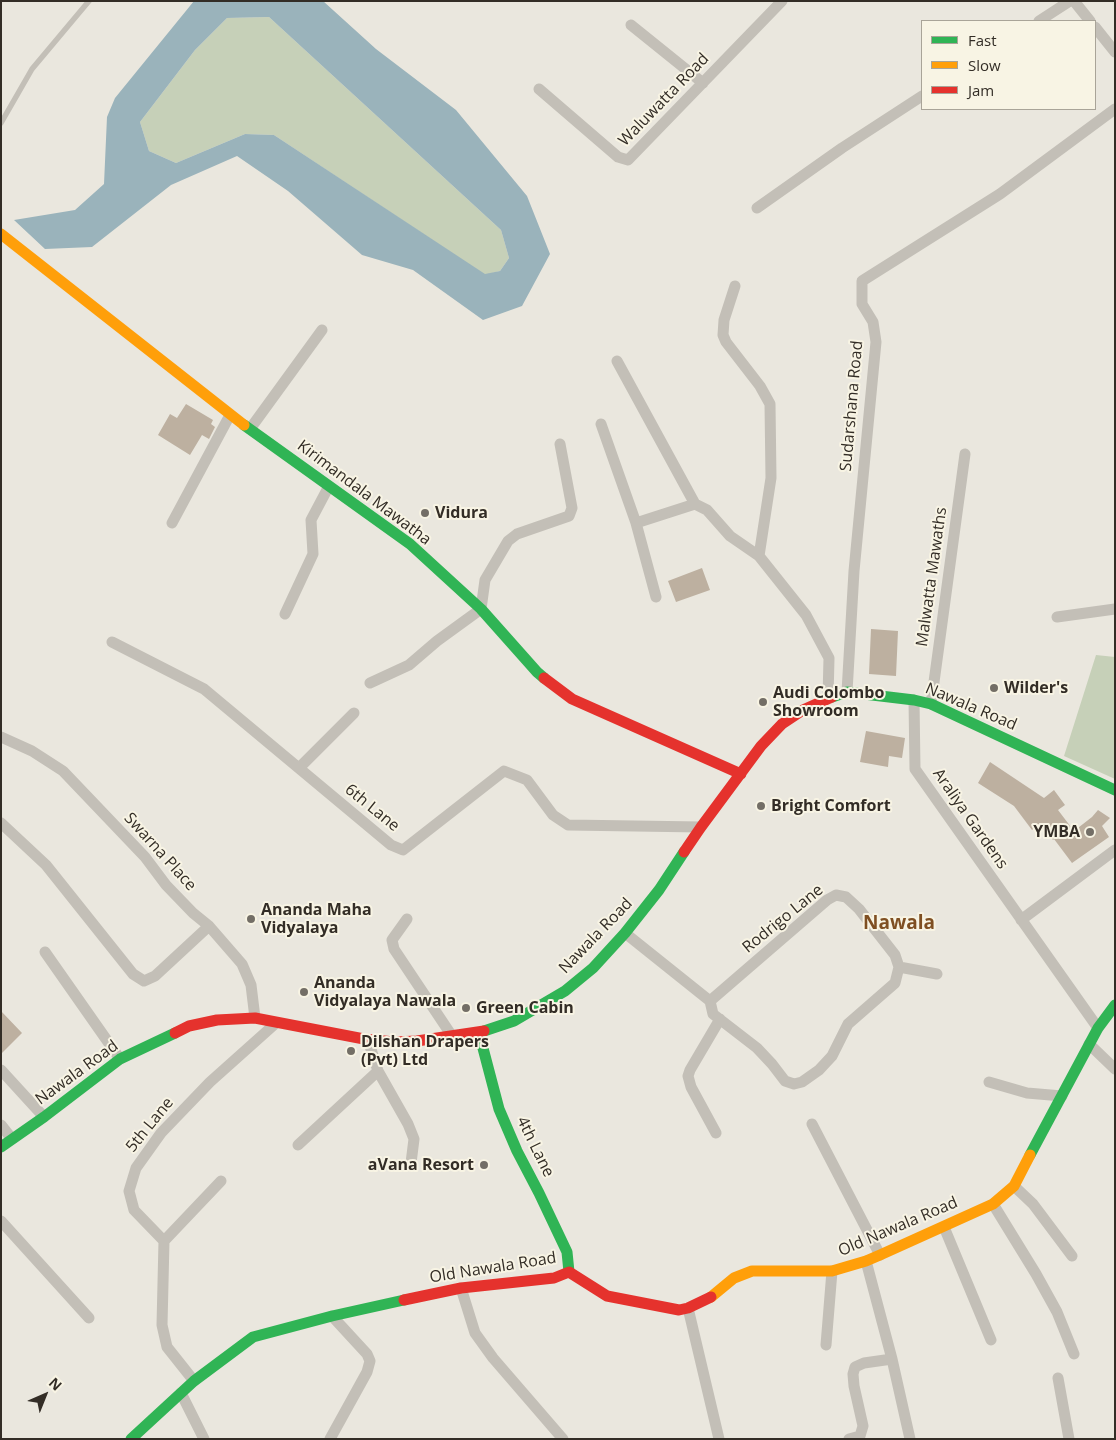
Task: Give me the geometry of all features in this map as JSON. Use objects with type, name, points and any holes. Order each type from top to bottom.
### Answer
[{"type":"main road","name":"Kirimandala Mawatha","points":[[1,234],[230,415],[410,544],[481,609],[538,672],[572,699],[741,774]]},
{"type":"main road","name":"Nawala Road","points":[[1,1147],[120,1059],[189,1026],[217,1020],[254,1018],[368,1040],[394,1042],[417,1041],[479,1032],[514,1021],[565,991],[593,968],[626,933],[659,890],[761,746],[782,724],[803,710],[828,698],[848,692],[914,700],[931,704],[1115,790]]},
{"type":"main road","name":"Old Nawala Road","points":[[131,1439],[194,1381],[254,1337],[332,1316],[461,1288],[554,1278],[569,1272],[607,1296],[679,1310],[710,1298],[734,1278],[752,1271],[832,1271],[866,1261],[944,1227],[993,1204],[1014,1186],[1089,1044],[1115,1005]]},
{"type":"main road","name":"4th Lane","points":[[479,1032],[499,1108],[517,1151],[567,1252],[569,1272]]},
{"type":"street","name":"Waluwatta Road","points":[[539,89],[618,157],[628,160],[782,1]]},
{"type":"street","points":[[1041,20],[1070,1]]},
{"type":"street","points":[[1074,1],[1089,20]]},
{"type":"street","points":[[631,25],[703,83]]},
{"type":"street","points":[[1096,28],[1115,52]]},
{"type":"street","points":[[757,208],[842,148],[921,97]]},
{"type":"street","name":"Sudarshana Road","points":[[848,692],[854,571],[876,342],[873,322],[862,304],[862,281],[1000,194],[1115,109]]},
{"type":"street","points":[[735,286],[724,320],[723,335],[726,342],[760,386],[770,404],[771,478],[759,556]]},
{"type":"street","points":[[250,429],[322,330]]},
{"type":"street","points":[[617,361],[695,504],[707,510],[730,536],[759,556],[806,615],[829,658],[828,698]]},
{"type":"street","points":[[172,523],[230,415]]},
{"type":"street","points":[[601,424],[636,524],[656,597]]},
{"type":"street","points":[[370,684],[409,665],[481,609],[485,580],[508,541],[517,534],[569,516],[572,508],[560,444]]},
{"type":"street","name":"Malwatta Mawaths","points":[[931,704],[965,454]]},
{"type":"street","points":[[285,614],[313,554],[311,520],[329,486]]},
{"type":"street","points":[[636,524],[695,504]]},
{"type":"street","points":[[1057,617],[1115,609]]},
{"type":"street","name":"6th Lane","points":[[112,642],[204,689],[391,845],[403,850],[504,771],[527,780],[553,815],[568,825],[702,828]]},
{"type":"street","name":"Araliya Gardens","points":[[914,700],[914,769],[1098,1028]]},
{"type":"street","points":[[299,768],[354,714]]},
{"type":"street","name":"Swarna Place","points":[[1,737],[32,751],[63,771],[145,857],[166,885],[192,913],[210,926],[242,964],[251,985],[254,1018]]},
{"type":"street","points":[[1,823],[46,865],[133,974],[144,981],[155,976],[210,926]]},
{"type":"street","points":[[1021,920],[1115,850]]},
{"type":"street","name":"Rodrigo Lane","points":[[710,1002],[827,900],[836,895],[846,897],[859,909],[895,955],[899,967]]},
{"type":"street","points":[[407,919],[392,940],[394,949],[452,1036]]},
{"type":"street","points":[[626,933],[710,1002],[713,1014],[757,1048],[785,1081],[794,1084],[802,1082],[832,1056],[848,1024],[896,983],[899,967],[937,974]]},
{"type":"street","points":[[45,952],[120,1059]]},
{"type":"street","points":[[716,1134],[691,1087],[688,1076],[720,1019]]},
{"type":"street","name":"5th Lane","points":[[164,1241],[134,1210],[129,1191],[136,1168],[170,1122],[210,1082],[276,1023]]},
{"type":"street","points":[[368,1040],[378,1071],[408,1124],[414,1139],[411,1164]]},
{"type":"street","points":[[1089,1044],[1115,1069]]},
{"type":"street","points":[[1,1070],[44,1117]]},
{"type":"street","points":[[298,1145],[378,1071]]},
{"type":"street","points":[[988,1082],[1027,1093],[1062,1096]]},
{"type":"street","points":[[812,1124],[880,1255]]},
{"type":"street","points":[[1,1125],[12,1139]]},
{"type":"street","points":[[194,1381],[167,1347],[162,1325],[164,1241],[221,1181]]},
{"type":"street","points":[[1014,1186],[1033,1204],[1072,1256]]},
{"type":"street","points":[[993,1204],[1057,1312],[1074,1354]]},
{"type":"street","points":[[1,1221],[89,1318]]},
{"type":"street","points":[[944,1227],[991,1340]]},
{"type":"street","points":[[866,1261],[892,1359],[910,1439]]},
{"type":"street","points":[[826,1345],[832,1271]]},
{"type":"street","points":[[461,1288],[475,1333],[493,1358],[563,1439]]},
{"type":"street","points":[[688,1308],[719,1439]]},
{"type":"street","points":[[330,1439],[368,1372],[370,1361],[367,1354],[332,1316]]},
{"type":"street","points":[[849,1439],[860,1436],[862,1426],[854,1386],[853,1374],[855,1367],[864,1363],[892,1359]]},
{"type":"street","points":[[1058,1378],[1069,1439]]},
{"type":"street","points":[[181,1393],[204,1439]]},
{"type":"lane","points":[[1,123],[32,69],[89,1]]},
{"type":"green space","points":[[269,17],[501,230],[509,258],[500,271],[485,275],[274,135],[245,134],[176,163],[149,151],[140,122],[195,50],[227,18]]},
{"type":"green space","points":[[1096,655],[1115,657],[1115,779],[1064,756]]},
{"type":"water","points":[[194,1],[323,1],[376,49],[456,110],[527,196],[550,254],[522,306],[483,320],[413,270],[362,255],[288,191],[237,156],[171,185],[92,247],[45,249],[14,220],[75,210],[104,184],[107,117],[115,98]],"holes":[[[269,17],[501,230],[509,258],[500,271],[485,274],[274,135],[245,134],[176,163],[149,151],[140,122],[195,50],[227,18]]]},
{"type":"building","points":[[186,404],[213,420],[211,424],[215,427],[209,439],[202,435],[190,455],[158,435],[170,414],[177,418]]},
{"type":"building","points":[[702,568],[710,590],[676,602],[668,581]]},
{"type":"building","points":[[871,629],[898,631],[896,676],[869,674]]},
{"type":"building","points":[[866,731],[905,738],[902,758],[889,756],[888,767],[860,762]]},
{"type":"building","points":[[990,762],[1044,798],[1054,790],[1065,805],[1058,810],[1074,831],[1098,810],[1110,818],[1102,826],[1109,837],[1072,863],[1040,823],[1032,830],[1014,806],[978,783]]},
{"type":"building","points":[[1,1011],[22,1033],[1,1054]]},
{"type":"traffic: fast","points":[[244,425],[410,544],[481,609],[544,678]]},
{"type":"traffic: fast","points":[[832,697],[847,692],[914,700],[931,704],[1115,790]]},
{"type":"traffic: fast","points":[[484,1031],[514,1021],[565,991],[593,968],[625,933],[659,890],[684,852]]},
{"type":"traffic: fast","points":[[1030,1155],[1098,1028],[1115,1005]]},
{"type":"traffic: fast","points":[[1,1147],[120,1059],[175,1033]]},
{"type":"traffic: fast","points":[[479,1033],[499,1109],[517,1151],[567,1252],[569,1272]]},
{"type":"traffic: fast","points":[[131,1439],[194,1381],[253,1337],[332,1316],[404,1300]]},
{"type":"traffic: slow","points":[[1,234],[244,425]]},
{"type":"traffic: slow","points":[[711,1297],[734,1278],[752,1271],[832,1271],[880,1255],[993,1204],[1014,1186],[1030,1155]]},
{"type":"traffic: jam","points":[[544,678],[572,699],[741,774]]},
{"type":"traffic: jam","points":[[684,852],[761,746],[782,724],[803,710],[832,697]]},
{"type":"traffic: jam","points":[[175,1033],[189,1026],[217,1020],[255,1018],[364,1039],[394,1042],[417,1041],[484,1031]]},
{"type":"traffic: jam","points":[[404,1300],[461,1288],[554,1278],[569,1272],[607,1296],[679,1310],[688,1308],[711,1297]]},
{"type":"place","name":"Vidura","points":[[425,513]]},
{"type":"place","name":"Wilder's","points":[[994,688]]},
{"type":"place","name":"Audi Colombo Showroom","points":[[763,702]]},
{"type":"place","name":"Bright Comfort","points":[[761,806]]},
{"type":"place","name":"YMBA","points":[[1090,832]]},
{"type":"place","name":"Ananda Maha Vidyalaya","points":[[251,919]]},
{"type":"place","name":"Ananda Vidyalaya Nawala","points":[[304,992]]},
{"type":"place","name":"Green Cabin","points":[[466,1008]]},
{"type":"place","name":"Dilshan Drapers (Pvt) Ltd","points":[[351,1051]]},
{"type":"place","name":"aVana Resort","points":[[484,1165]]},
{"type":"district","name":"Nawala","points":[[899,924]]}]
